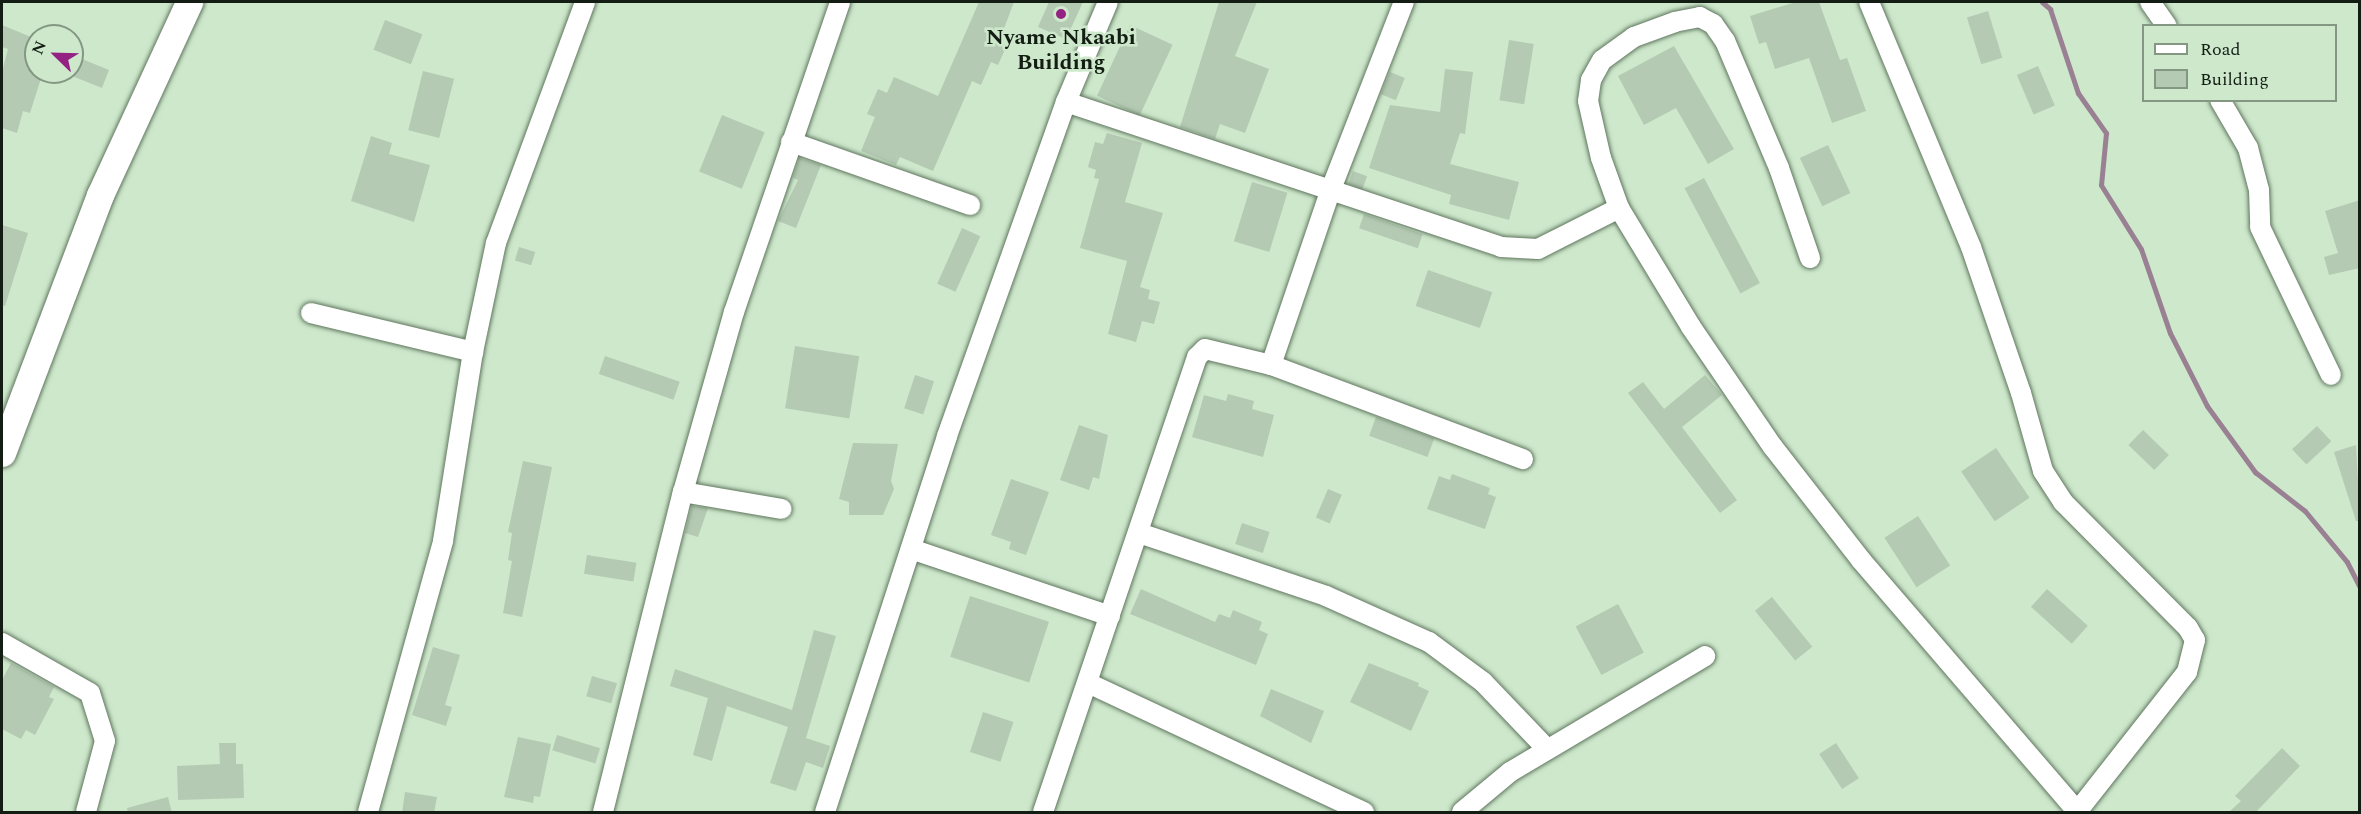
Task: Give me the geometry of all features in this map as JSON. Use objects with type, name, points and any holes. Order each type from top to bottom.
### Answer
[{"type":"street","points":[[2,453],[100,195],[189,2]]},
{"type":"street","points":[[368,813],[443,541],[473,352],[496,243],[585,2]]},
{"type":"street","points":[[603,813],[683,492],[734,312],[840,2]]},
{"type":"street","points":[[825,813],[946,436],[1066,102],[1108,2]]},
{"type":"street","points":[[1271,365],[1331,189],[1404,2]]},
{"type":"street","points":[[1810,258],[1779,168],[1725,41],[1713,24],[1700,17],[1675,22],[1615,48],[1602,60],[1591,80],[1588,101],[1601,158],[1619,208],[1691,327],[1773,447],[1861,560],[2077,812],[2187,672],[2195,640],[2188,628],[2062,502],[2043,471],[2021,393],[1971,247],[1869,2]]},
{"type":"street","points":[[2150,2],[2166,24]]},
{"type":"street","points":[[1066,102],[1331,189],[1439,229],[1520,251],[1538,249],[1619,208]]},
{"type":"street","points":[[2221,102],[2248,148],[2259,190],[2260,227],[2331,375]]},
{"type":"street","points":[[791,142],[970,205]]},
{"type":"street","points":[[311,313],[473,352]]},
{"type":"street","points":[[1043,813],[1197,357],[1205,349],[1215,348],[1271,365],[1523,459]]},
{"type":"street","points":[[683,492],[782,509]]},
{"type":"street","points":[[1139,533],[1326,596],[1429,642],[1483,682],[1547,749]]},
{"type":"street","points":[[911,549],[1110,616]]},
{"type":"street","points":[[2,643],[90,693],[105,741],[86,813]]},
{"type":"street","points":[[1462,813],[1510,772],[1705,656]]},
{"type":"street","points":[[1088,683],[1364,813]]},
{"type":"building","points":[[979,2],[1014,2],[999,42],[1007,45],[998,65],[991,62],[981,85],[972,81],[933,171],[900,157],[896,165],[861,151],[875,117],[867,114],[878,89],[887,93],[894,77],[938,96]]},
{"type":"building","name":"Nyame Nkaabi Building","points":[[1049,2],[1083,2],[1066,39],[1038,27]]},
{"type":"building","points":[[1219,2],[1257,2],[1235,56],[1269,69],[1245,133],[1220,124],[1215,139],[1180,127]]},
{"type":"building","points":[[1796,2],[1819,2],[1840,60],[1847,58],[1866,111],[1832,123],[1809,58],[1775,69],[1766,42],[1759,44],[1750,16]]},
{"type":"building","points":[[1988,11],[2002,58],[1981,64],[1967,17]]},
{"type":"building","points":[[385,20],[422,34],[411,64],[374,50]]},
{"type":"building","points":[[2,25],[24,34],[24,84],[39,84],[30,113],[23,111],[17,133],[2,128],[2,72],[8,49],[2,47]]},
{"type":"building","points":[[1130,25],[1173,45],[1140,116],[1097,96]]},
{"type":"building","points":[[1509,40],[1534,44],[1524,104],[1499,100]]},
{"type":"building","points":[[1674,46],[1734,149],[1708,164],[1676,108],[1644,125],[1618,76]]},
{"type":"building","points":[[84,60],[109,70],[102,88],[84,81]]},
{"type":"building","points":[[2038,66],[2055,106],[2034,115],[2017,75]]},
{"type":"building","points":[[1445,69],[1473,72],[1465,134],[1460,133],[1450,164],[1519,182],[1509,220],[1449,204],[1451,195],[1369,168],[1390,105],[1440,112]]},
{"type":"building","points":[[423,71],[454,79],[439,138],[408,130]]},
{"type":"building","points":[[1390,72],[1405,78],[1396,100],[1381,94]]},
{"type":"building","points":[[722,115],[765,132],[742,189],[699,172]]},
{"type":"building","points":[[1107,133],[1142,143],[1125,202],[1163,213],[1140,287],[1150,290],[1148,299],[1160,302],[1154,324],[1142,321],[1136,342],[1108,334],[1127,261],[1080,248],[1099,179],[1094,178],[1096,170],[1088,167],[1095,142],[1103,144]]},
{"type":"building","points":[[371,136],[392,143],[389,154],[430,165],[414,222],[351,201]]},
{"type":"building","points":[[1828,145],[1850,193],[1822,206],[1800,158]]},
{"type":"building","points":[[799,158],[821,165],[796,228],[778,221],[798,180],[793,178]]},
{"type":"building","points":[[1353,171],[1367,176],[1362,189],[1348,184]]},
{"type":"building","points":[[1704,178],[1760,283],[1740,293],[1685,188]]},
{"type":"building","points":[[1252,182],[1287,193],[1269,252],[1234,241]]},
{"type":"building","points":[[2360,200],[2360,268],[2329,275],[2324,257],[2338,253],[2325,211]]},
{"type":"building","points":[[1364,214],[1423,234],[1418,248],[1359,228]]},
{"type":"building","points":[[2,225],[28,233],[5,306],[2,305]]},
{"type":"building","points":[[962,228],[980,236],[955,292],[937,284]]},
{"type":"building","points":[[519,247],[535,252],[531,265],[515,260]]},
{"type":"building","points":[[1428,270],[1492,292],[1480,328],[1416,306]]},
{"type":"building","points":[[795,346],[859,356],[849,418],[785,408]]},
{"type":"building","points":[[605,356],[680,382],[674,400],[599,374]]},
{"type":"building","points":[[915,375],[934,381],[923,414],[904,408]]},
{"type":"building","points":[[1705,375],[1722,395],[1682,427],[1737,500],[1720,513],[1628,393],[1643,382],[1664,409]]},
{"type":"building","points":[[1228,394],[1254,401],[1252,409],[1274,415],[1263,457],[1192,437],[1204,395],[1226,401]]},
{"type":"building","points":[[1376,417],[1434,438],[1427,457],[1369,436]]},
{"type":"building","points":[[1079,425],[1108,435],[1099,479],[1093,477],[1089,490],[1060,480]]},
{"type":"building","points":[[2317,426],[2331,441],[2306,465],[2292,449]]},
{"type":"building","points":[[2143,430],[2169,455],[2154,470],[2128,445]]},
{"type":"building","points":[[853,443],[898,444],[891,481],[894,489],[883,515],[849,515],[849,502],[839,499]]},
{"type":"building","points":[[2356,445],[2360,521],[2356,521],[2334,452]]},
{"type":"building","points":[[1996,448],[2030,498],[1995,521],[1961,471]]},
{"type":"building","points":[[523,461],[552,467],[522,617],[503,613],[512,561],[508,560],[512,533],[508,532]]},
{"type":"building","points":[[1452,474],[1490,488],[1488,494],[1496,497],[1485,529],[1427,509],[1439,476],[1450,480]]},
{"type":"building","points":[[1011,479],[1049,492],[1026,555],[1009,549],[1011,542],[991,535]]},
{"type":"building","points":[[1328,489],[1342,495],[1330,523],[1316,518]]},
{"type":"building","points":[[692,506],[708,508],[698,537],[685,533]]},
{"type":"building","points":[[1918,516],[1950,565],[1917,587],[1884,538]]},
{"type":"building","points":[[1242,523],[1270,532],[1263,553],[1235,544]]},
{"type":"building","points":[[587,555],[636,563],[633,582],[584,574]]},
{"type":"building","points":[[1141,589],[1215,622],[1219,614],[1230,618],[1233,610],[1262,622],[1259,630],[1268,634],[1256,665],[1130,614]]},
{"type":"building","points":[[2047,589],[2088,626],[2072,644],[2031,607]]},
{"type":"building","points":[[970,596],[1049,622],[1029,683],[950,657]]},
{"type":"building","points":[[1772,597],[1812,647],[1795,661],[1755,611]]},
{"type":"building","points":[[1618,604],[1644,653],[1601,675],[1576,627]]},
{"type":"building","points":[[814,630],[836,636],[806,738],[830,746],[823,768],[806,762],[796,791],[770,783],[788,727],[727,706],[712,761],[693,755],[708,698],[670,686],[675,669],[792,710]]},
{"type":"building","points":[[433,647],[460,655],[445,705],[452,707],[446,726],[412,715]]},
{"type":"building","points":[[11,663],[54,687],[49,697],[54,699],[35,735],[26,730],[21,739],[2,729],[2,680]]},
{"type":"building","points":[[1369,663],[1419,683],[1418,686],[1429,691],[1411,731],[1350,702]]},
{"type":"building","points":[[592,676],[617,683],[611,703],[586,696]]},
{"type":"building","points":[[1271,689],[1324,711],[1311,743],[1260,716]]},
{"type":"building","points":[[983,712],[1013,722],[1000,762],[970,752]]},
{"type":"building","points":[[557,735],[600,748],[595,763],[552,750]]},
{"type":"building","points":[[518,737],[551,744],[540,797],[534,796],[533,803],[504,797]]},
{"type":"building","points":[[219,743],[236,743],[236,764],[243,764],[244,798],[178,800],[177,766],[220,764]]},
{"type":"building","points":[[1836,743],[1859,778],[1842,789],[1819,754]]},
{"type":"building","points":[[2282,748],[2300,766],[2255,813],[2228,813],[2241,801],[2235,796]]},
{"type":"building","points":[[405,792],[437,797],[434,813],[402,813]]},
{"type":"building","points":[[168,797],[172,813],[128,813],[127,808]]},
{"type":"waterway","points":[[2042,2],[2050,9],[2078,93],[2106,133],[2101,185],[2141,249],[2170,333],[2207,406],[2255,472],[2305,511],[2347,562],[2360,588]]},
{"type":"place","name":"Nyame Nkaabi Building","points":[[1061,14]]}]
